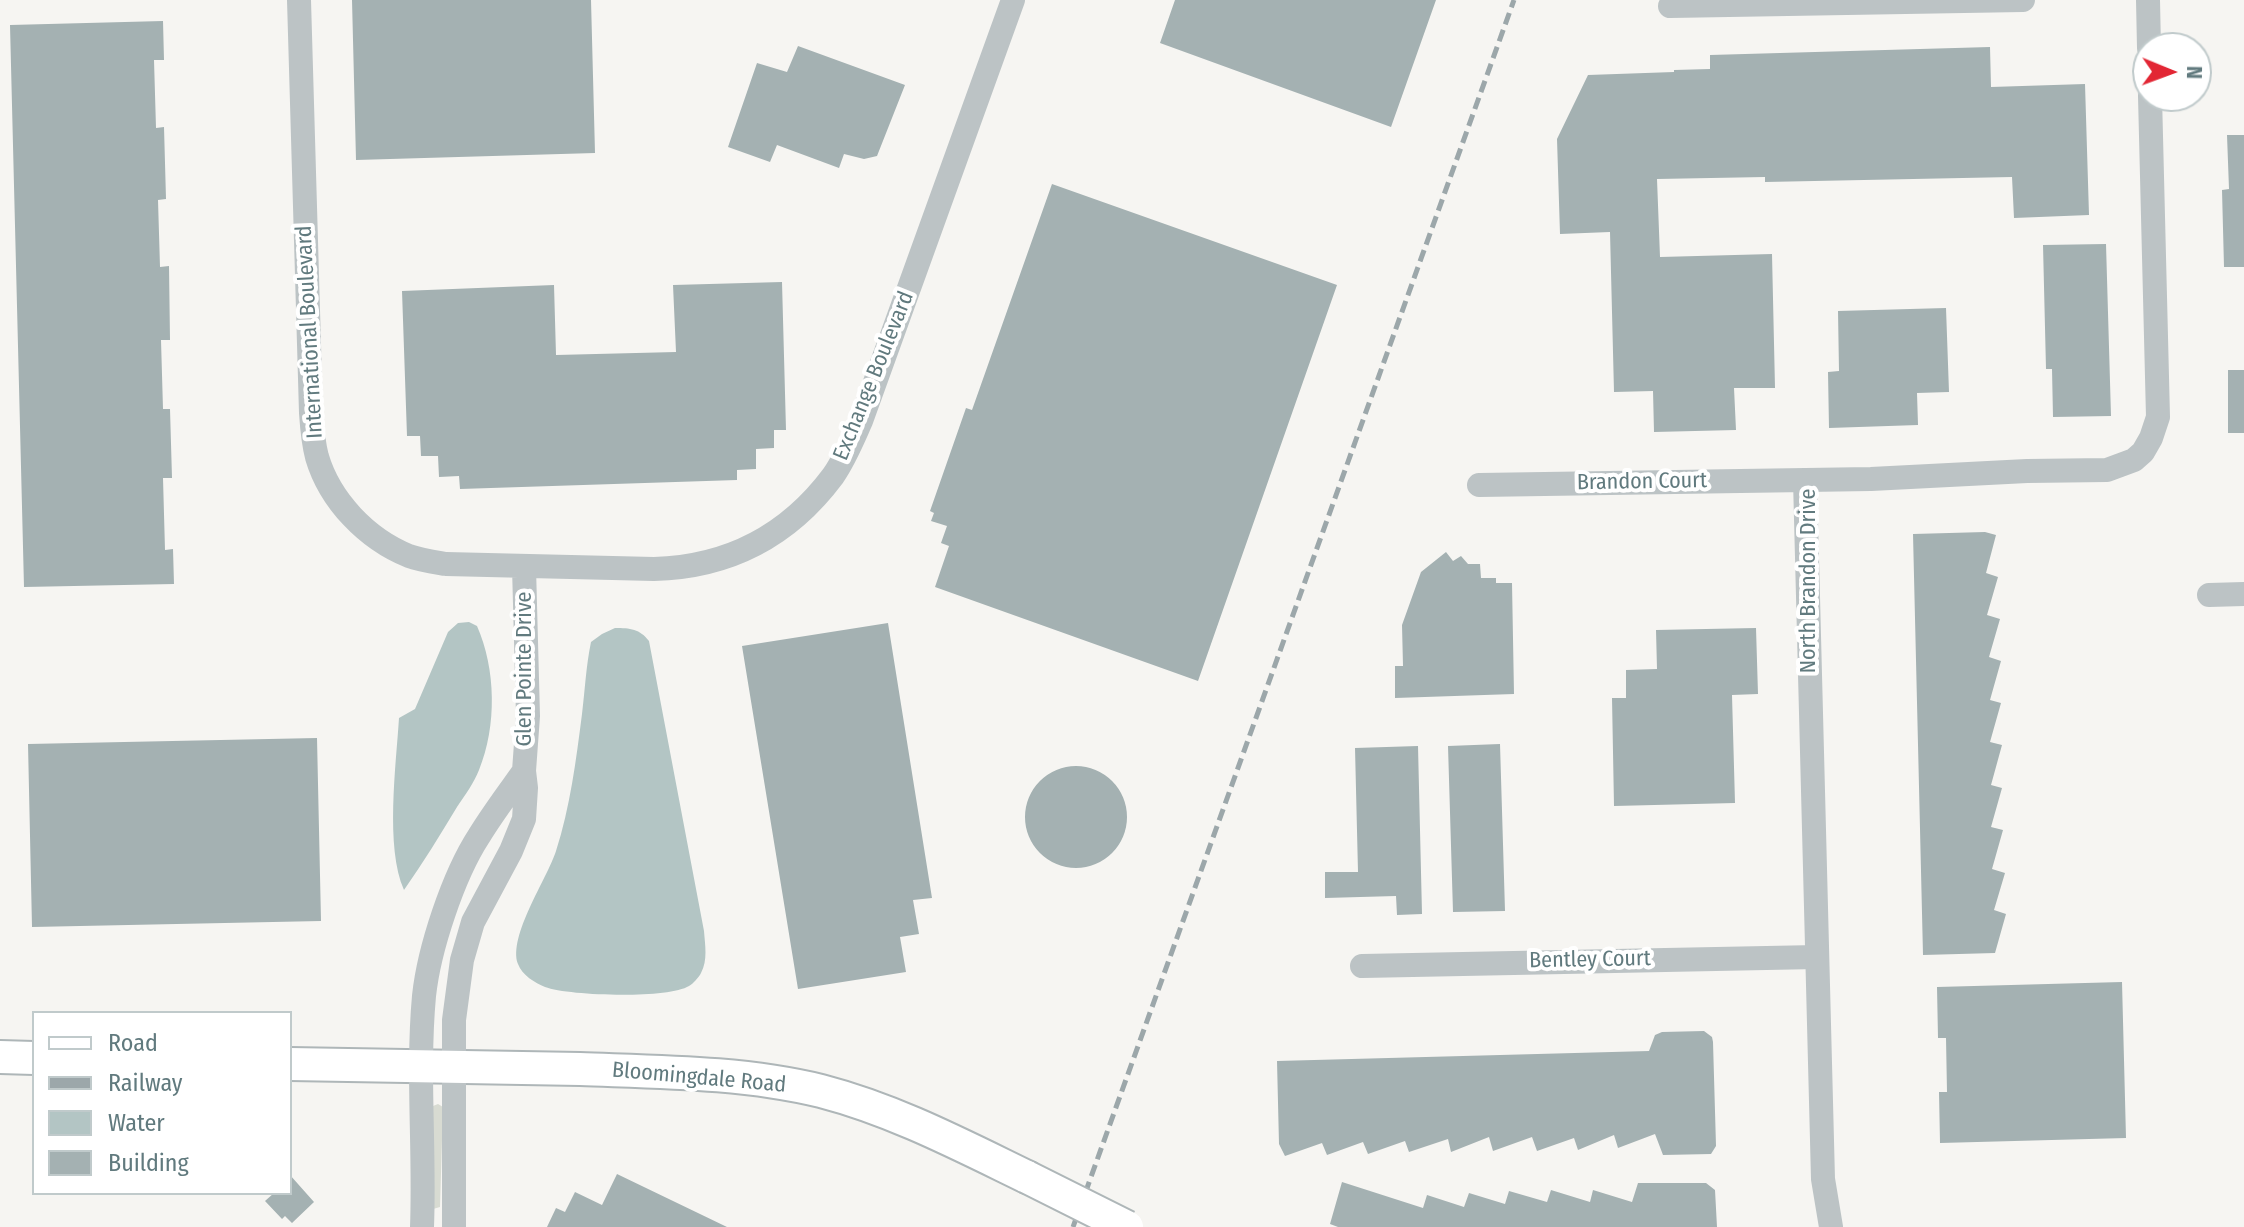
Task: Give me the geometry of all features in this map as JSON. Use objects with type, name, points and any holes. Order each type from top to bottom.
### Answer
[{"type":"main road","points":[[0,1057],[32,1058]]},
{"type":"main road","name":"Bloomingdale Road","points":[[292,1064],[705,1075],[798,1086],[847,1098],[922,1126],[1127,1227]]},
{"type":"street","name":"International Boulevard","points":[[299,0],[311,413],[313,439],[323,474],[349,513],[373,537],[412,557],[446,564],[524,567]]},
{"type":"street","name":"Exchange Boulevard","points":[[524,567],[654,569],[688,566],[716,560],[754,545],[803,512],[834,474],[861,421],[1013,0]]},
{"type":"street","points":[[1670,6],[2023,0]]},
{"type":"street","points":[[2148,0],[2149,32]]},
{"type":"street","name":"North Brandon Drive","points":[[1831,1227],[1824,1189],[1805,480],[2107,470],[2134,460],[2143,452],[2158,417],[2150,112]]},
{"type":"street","name":"Brandon Court","points":[[1479,485],[1805,480]]},
{"type":"street","name":"Glen Pointe Drive","points":[[438,1066],[455,1009],[462,960],[473,922],[511,851],[524,819],[528,716],[524,567]]},
{"type":"street","points":[[2209,595],[2244,594]]},
{"type":"street","name":"Glen Pointe Drive","points":[[438,1066],[424,995],[432,951],[447,904],[477,838],[524,771]]},
{"type":"street","name":"Bentley Court","points":[[1362,966],[1817,957]]},
{"type":"street","points":[[438,1066],[454,1224],[422,1224],[438,1066]]},
{"type":"street","name":"North Brandon Drive","points":[[1819,1227],[1824,1189]]},
{"type":"shaded area","points":[[438,1104],[443,1107],[440,1207],[433,1209],[433,1106]]},
{"type":"water","points":[[469,622],[477,626],[491,679],[491,716],[485,753],[472,784],[404,890],[398,872],[393,829],[399,718],[415,709],[448,632],[458,623]]},
{"type":"water","points":[[615,628],[634,630],[649,641],[704,931],[705,958],[699,976],[689,986],[661,993],[596,994],[545,987],[522,972],[516,952],[523,923],[556,851],[565,818],[591,642]]},
{"type":"building","points":[[352,0],[591,0],[595,153],[356,160]]},
{"type":"building","points":[[1175,0],[1436,0],[1391,127],[1160,43]]},
{"type":"building","points":[[163,21],[164,60],[154,60],[156,128],[164,127],[166,199],[158,200],[160,267],[169,266],[170,340],[161,340],[163,409],[170,409],[172,478],[163,478],[165,550],[173,549],[174,584],[24,587],[10,25]]},
{"type":"building","points":[[798,46],[905,85],[877,156],[864,159],[844,154],[839,168],[777,145],[770,162],[728,147],[757,63],[787,72]]},
{"type":"building","points":[[1990,47],[1991,87],[2085,84],[2089,215],[2014,218],[2012,177],[1765,182],[1765,177],[1657,179],[1660,257],[1772,254],[1775,388],[1734,388],[1736,430],[1654,432],[1653,391],[1614,392],[1610,232],[1560,234],[1557,139],[1588,75],[1710,69],[1710,55]]},
{"type":"building","points":[[2227,135],[2244,135],[2244,267],[2224,267],[2222,190],[2229,189]]},
{"type":"building","points":[[1052,184],[1337,285],[1198,681],[935,587],[949,546],[941,543],[947,526],[931,521],[934,513],[930,511],[966,408],[972,410]]},
{"type":"building","points":[[2106,244],[2111,416],[2053,417],[2052,369],[2046,369],[2043,245]]},
{"type":"building","points":[[782,282],[786,430],[774,430],[774,448],[756,449],[756,469],[737,470],[737,480],[460,489],[459,476],[439,477],[438,456],[421,456],[420,436],[407,436],[402,291],[554,285],[556,355],[676,352],[673,285]]},
{"type":"building","points":[[1946,308],[1949,392],[1917,393],[1918,425],[1829,428],[1828,372],[1839,371],[1838,311]]},
{"type":"building","points":[[2228,370],[2244,370],[2244,433],[2228,433]]},
{"type":"building","points":[[1985,532],[1996,535],[1986,573],[1998,577],[1987,615],[2000,619],[1989,657],[2001,661],[1990,700],[2001,703],[1990,742],[2002,745],[1991,785],[2002,788],[1991,827],[2003,830],[1992,869],[2005,873],[1994,910],[2006,914],[1995,953],[1923,955],[1913,534]]},
{"type":"building","points":[[1446,552],[1453,561],[1461,556],[1468,564],[1480,564],[1481,578],[1496,578],[1496,583],[1512,583],[1514,694],[1395,698],[1395,666],[1403,666],[1402,625],[1421,572]]},
{"type":"building","points":[[888,623],[932,898],[913,900],[919,934],[900,937],[906,972],[798,989],[742,646]]},
{"type":"building","points":[[1756,628],[1758,694],[1732,695],[1735,803],[1614,806],[1612,698],[1626,698],[1626,670],[1657,669],[1656,630]]},
{"type":"building","points":[[317,738],[321,921],[32,927],[28,744]]},
{"type":"building","points":[[1500,744],[1505,911],[1453,912],[1448,746]]},
{"type":"building","points":[[1418,746],[1422,914],[1397,915],[1396,896],[1325,898],[1325,872],[1358,872],[1355,748]]},
{"type":"building","points":[[1076,766],[1096,770],[1112,781],[1123,797],[1127,817],[1123,837],[1112,853],[1096,864],[1076,868],[1056,864],[1040,853],[1029,837],[1025,817],[1029,797],[1040,781],[1056,770]]},
{"type":"building","points":[[2122,982],[2126,1138],[1940,1143],[1939,1092],[1947,1092],[1946,1038],[1938,1038],[1937,987]]},
{"type":"building","points":[[1704,1031],[1713,1042],[1716,1146],[1711,1154],[1663,1155],[1655,1134],[1618,1148],[1614,1135],[1578,1150],[1574,1138],[1537,1151],[1532,1137],[1493,1151],[1489,1137],[1451,1152],[1448,1139],[1409,1152],[1405,1141],[1368,1154],[1363,1142],[1327,1155],[1322,1143],[1285,1156],[1279,1144],[1277,1061],[1649,1051],[1655,1035],[1662,1032]]},
{"type":"building","points":[[617,1174],[727,1227],[547,1227],[556,1208],[565,1212],[575,1192],[602,1205]]},
{"type":"building","points":[[292,1177],[314,1202],[292,1223],[285,1216],[282,1219],[265,1201],[272,1195],[292,1195]]},
{"type":"building","points":[[1342,1182],[1423,1208],[1427,1195],[1464,1207],[1469,1193],[1505,1204],[1509,1191],[1547,1202],[1551,1190],[1590,1202],[1593,1190],[1632,1202],[1638,1183],[1706,1183],[1715,1190],[1717,1227],[1338,1227],[1330,1224]]},
{"type":"railway","points":[[1073,1227],[1514,0]]}]
